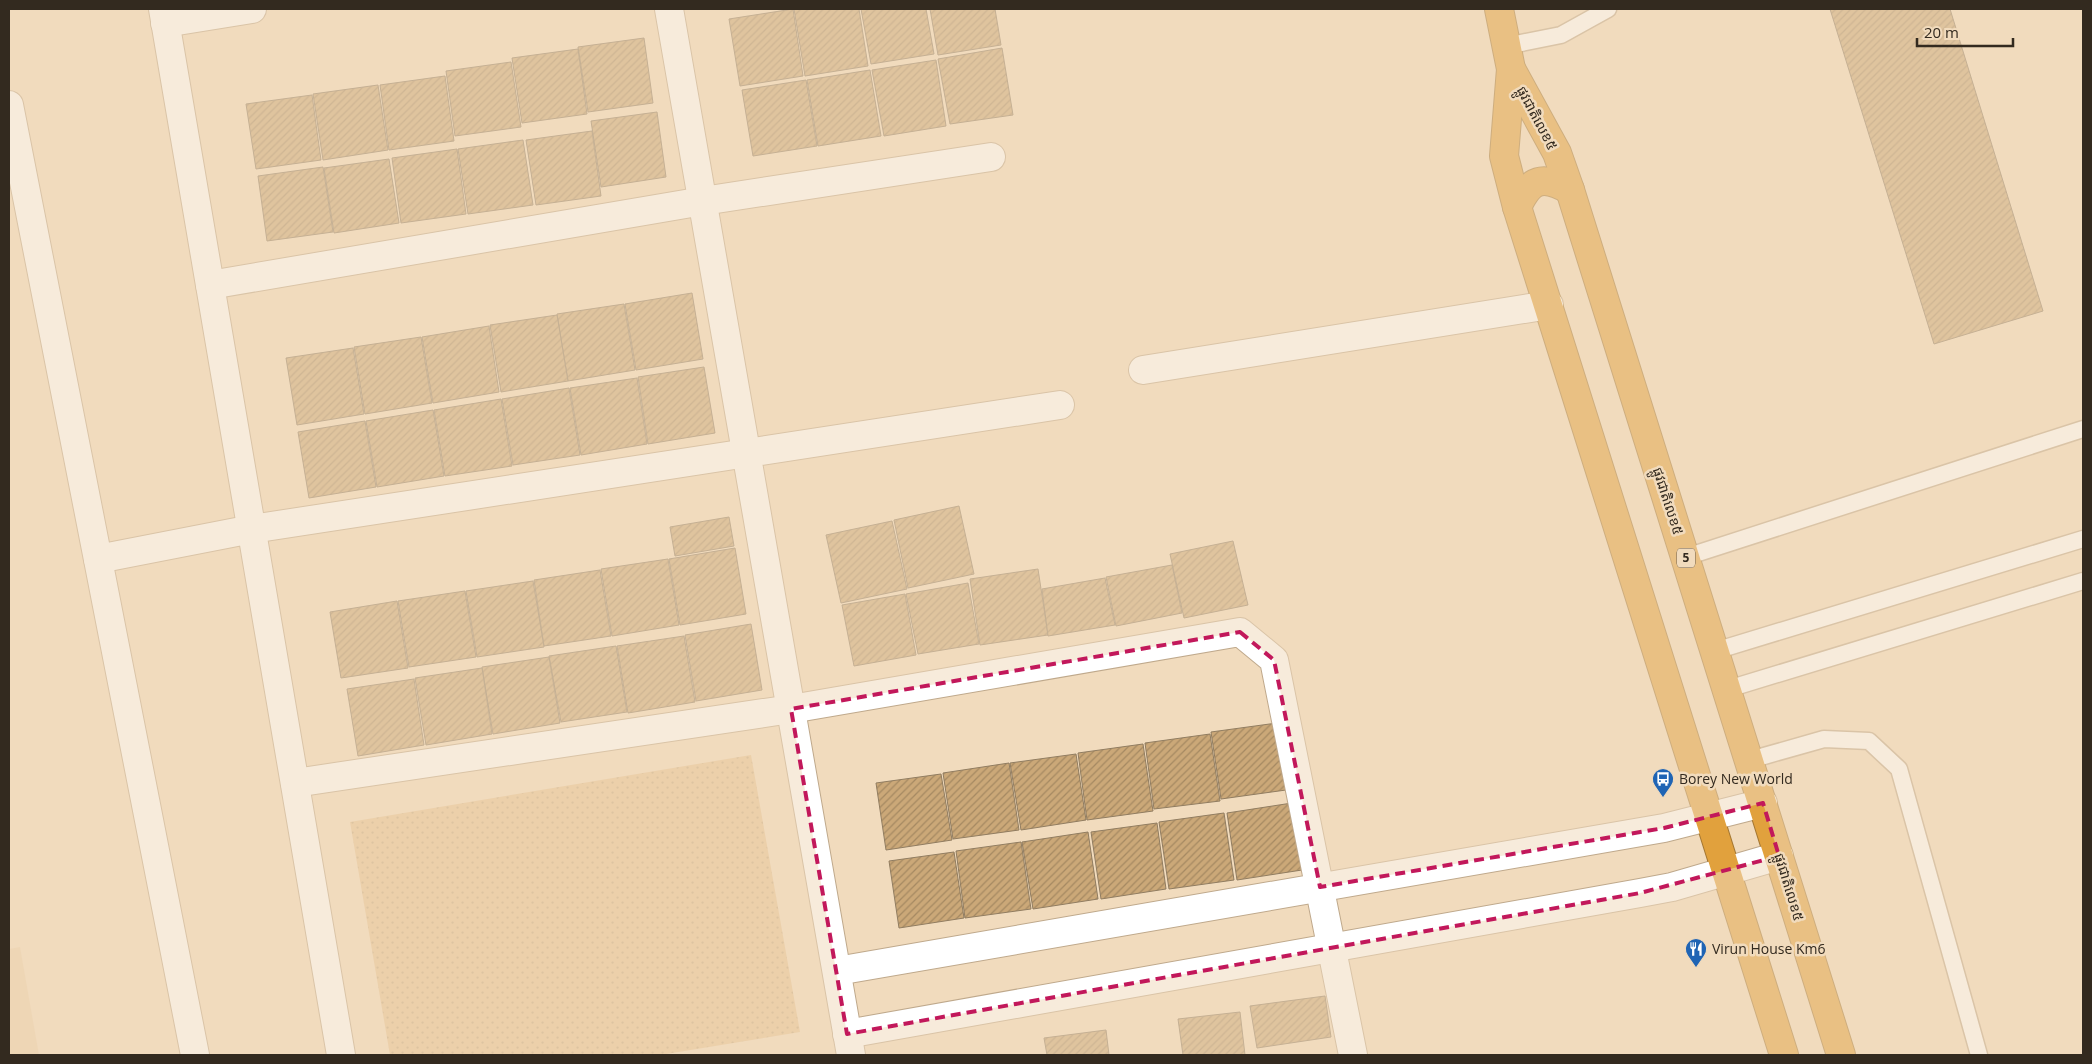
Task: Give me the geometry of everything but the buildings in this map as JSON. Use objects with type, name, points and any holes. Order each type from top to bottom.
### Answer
[{"type":"highway","name":"ផ្លូវជាតិលេខ៥","points":[[1499,9],[1508,57],[1504,156],[1517,207],[1784,1055]]},
{"type":"highway","name":"ផ្លូវជាតិលេខ៥","points":[[1508,57],[1557,153],[1570,190],[1728,689],[1841,1055]]},
{"type":"highway","points":[[1517,207],[1526,189],[1541,181],[1555,182],[1570,190]]},
{"type":"street","points":[[252,9],[164,16],[341,1055]]},
{"type":"street","points":[[670,9],[849,1045],[1332,947],[1672,887],[1779,856]]},
{"type":"street","points":[[9,105],[195,1055]]},
{"type":"street","points":[[210,285],[703,200],[991,157]]},
{"type":"street","points":[[1143,370],[1549,304]]},
{"type":"street","points":[[98,559],[252,529],[1060,405]]},
{"type":"street","points":[[295,784],[791,709],[1240,632],[1274,660],[1353,1055]]},
{"type":"street","points":[[837,971],[1664,828],[1763,803]]},
{"type":"lane","points":[[1508,57],[1561,35],[1608,9]]},
{"type":"lane","points":[[1686,557],[2083,429]]},
{"type":"lane","points":[[1715,651],[2083,539]]},
{"type":"lane","points":[[1728,689],[2083,581]]},
{"type":"lane","points":[[1750,760],[1824,739],[1869,741],[1899,769],[1979,1055]]},
{"type":"highlighted area","points":[[1240,632],[1274,660],[1320,887],[1664,828],[1763,803],[1779,856],[1640,893],[847,1034],[791,709]]},
{"type":"shaded area","points":[[751,755],[800,1032],[660,1055],[390,1055],[350,822]]},
{"type":"shaded area","points":[[20,947],[39,1055],[9,1055],[9,949]]},
{"type":"place","name":"Borey New World","points":[[1663,798]]},
{"type":"place","name":"Virun House Km6","points":[[1696,968]]}]
